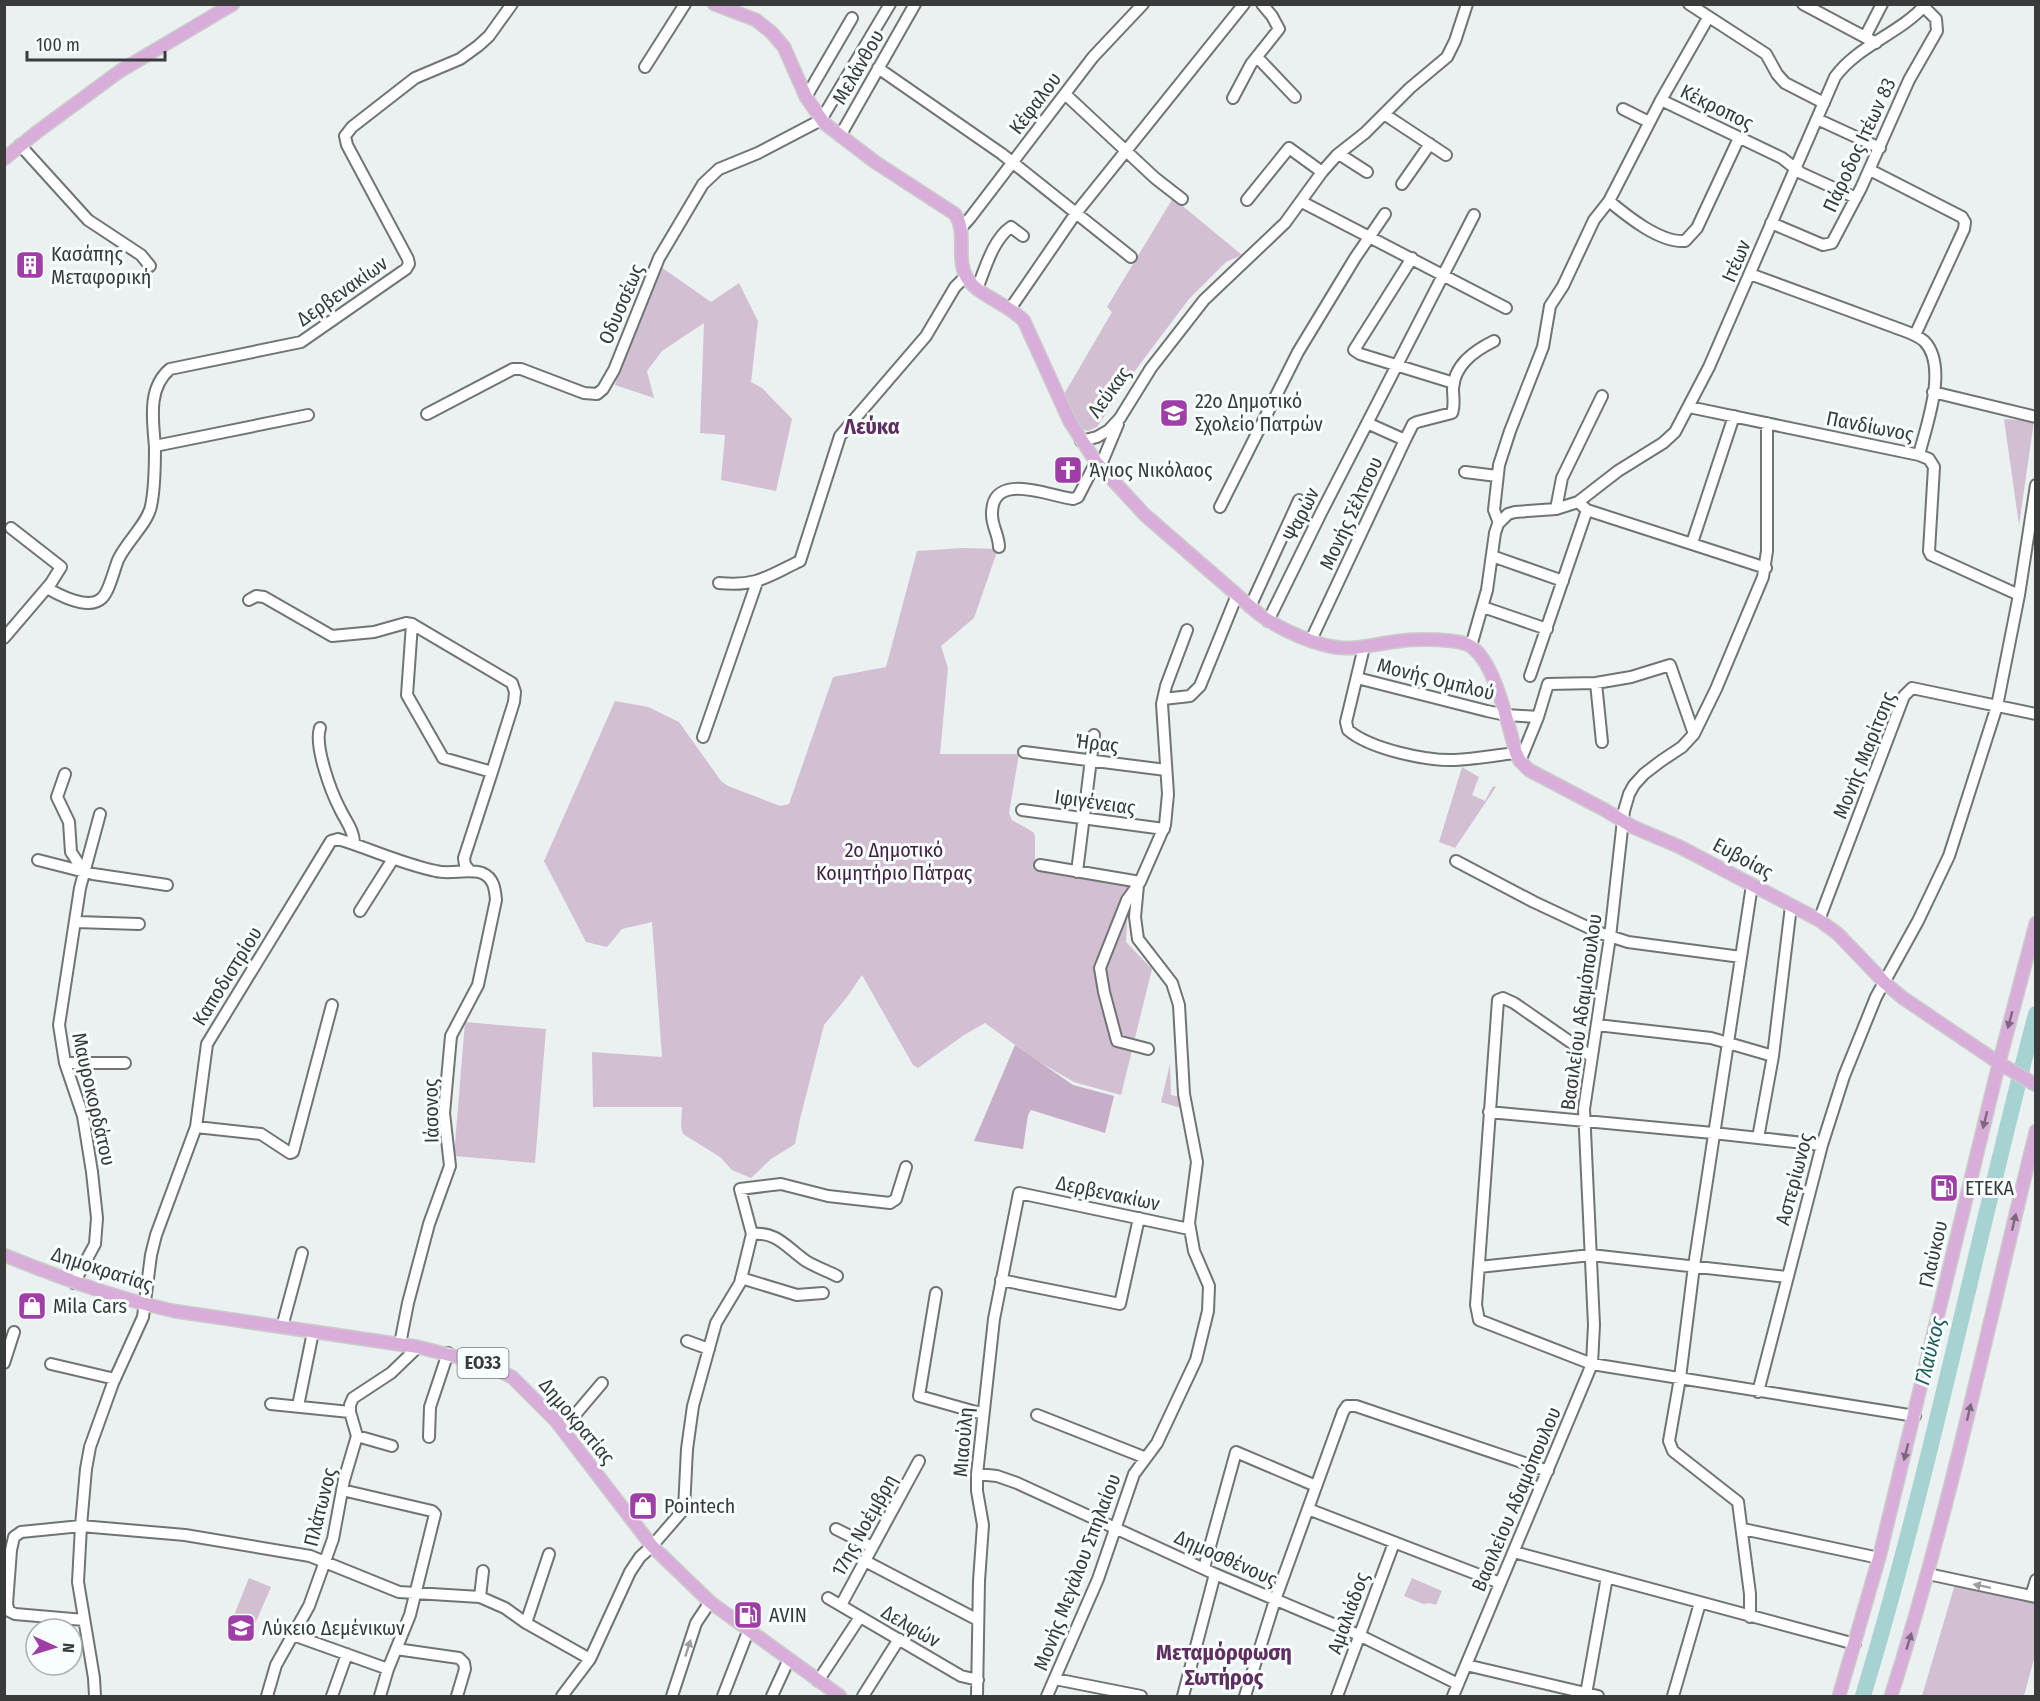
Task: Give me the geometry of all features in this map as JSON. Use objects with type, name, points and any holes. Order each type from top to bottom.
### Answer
[{"type":"main road","points":[[4,159],[120,71],[233,4]]},
{"type":"main road","points":[[714,4],[756,20],[771,32],[784,47],[806,97],[821,120],[887,171],[952,211],[961,228],[963,266],[966,276],[977,289],[1011,309],[1024,321],[1081,441]]},
{"type":"main road","name":"Λεύκας","points":[[1081,441],[1098,464],[1145,515],[1268,621],[1311,640],[1339,648],[1430,639],[1471,646]]},
{"type":"main road","points":[[1471,646],[1488,670],[1506,715],[1518,757]]},
{"type":"main road","name":"Ευβοίας","points":[[1518,757],[1539,776],[1819,920],[1838,934],[1885,983],[1924,1014],[2036,1085]]},
{"type":"main road","name":"Γλαύκου","points":[[1839,1696],[1879,1558],[2036,923]]},
{"type":"main road","points":[[1891,1696],[1928,1574],[1956,1467],[2036,1131]]},
{"type":"main road","name":"Δημοκρατίας","points":[[5,1256],[74,1283],[144,1304],[418,1347],[485,1364],[512,1377],[563,1429],[652,1546],[710,1602],[840,1696]]},
{"type":"street","name":"Δερβενακίων","points":[[47,588],[62,597],[80,602],[95,602],[105,596],[126,545],[150,510],[153,496],[155,446],[154,400],[163,375],[170,369],[301,342],[406,269],[409,264],[408,259],[347,145],[345,136],[352,127],[415,78],[460,59],[478,46],[489,36],[512,4]]},
{"type":"street","points":[[645,67],[685,4]]},
{"type":"street","points":[[821,120],[890,4]]},
{"type":"street","name":"Μελάνθου","points":[[840,136],[915,4]]},
{"type":"street","name":"Κέφαλου","points":[[961,228],[1101,47],[1143,4]]},
{"type":"street","points":[[1011,309],[1076,213],[1244,4]]},
{"type":"street","points":[[1233,98],[1257,57],[1279,29],[1262,4]]},
{"type":"street","name":"Λεύκας","points":[[1081,441],[1102,435],[1120,418],[1151,368],[1192,314],[1218,285],[1277,231],[1302,202],[1322,172],[1339,154],[1447,57],[1455,41],[1467,4]]},
{"type":"street","points":[[1689,4],[1766,54],[1785,83],[1824,104]]},
{"type":"street","points":[[1803,4],[1876,43]]},
{"type":"street","points":[[1865,37],[1882,4]]},
{"type":"street","name":"Ιτέων","points":[[1499,523],[1503,518],[1515,512],[1556,509],[1578,502],[1618,471],[1672,435],[1689,407],[1750,274],[1835,77],[1853,57],[1907,23],[1925,6]]},
{"type":"street","name":"Πάροδος Ιτέων 83","points":[[1771,223],[1823,245],[1832,243],[1857,198],[1908,83],[1937,31],[1936,19],[1925,6]]},
{"type":"street","points":[[806,97],[852,18]]},
{"type":"street","points":[[1661,100],[1708,18]]},
{"type":"street","points":[[1257,57],[1295,97]]},
{"type":"street","points":[[878,68],[1013,162],[1131,257]]},
{"type":"street","points":[[1065,94],[1182,199]]},
{"type":"street","name":"Κέκροπος","points":[[1609,201],[1661,100],[1782,158],[1800,173],[1857,198]]},
{"type":"street","points":[[1623,109],[1649,122]]},
{"type":"street","points":[[1384,114],[1446,155]]},
{"type":"street","points":[[1817,119],[1880,148]]},
{"type":"street","name":"Οδυσσέως","points":[[427,414],[513,369],[521,369],[584,393],[597,394],[603,389],[614,370],[659,258],[703,184],[719,169],[758,153],[821,120]]},
{"type":"street","points":[[1471,646],[1483,607],[1495,533],[1499,523],[1494,510],[1497,476],[1510,431],[1543,347],[1550,306],[1563,286],[1594,220],[1609,201],[1636,223],[1677,242],[1685,241],[1697,228],[1739,138]]},
{"type":"street","points":[[1402,184],[1430,144]]},
{"type":"street","points":[[20,145],[88,220],[141,255],[150,266]]},
{"type":"street","points":[[1247,200],[1289,147],[1322,172]]},
{"type":"street","points":[[1339,154],[1367,172]]},
{"type":"street","points":[[1750,274],[1915,335],[1964,230],[1965,222],[1962,217],[1870,170]]},
{"type":"street","points":[[1302,202],[1506,308]]},
{"type":"street","points":[[1220,507],[1299,352],[1369,236],[1385,214]]},
{"type":"street","name":"Ψαρών","points":[[1268,621],[1474,215]]},
{"type":"street","points":[[977,289],[992,252],[1006,230],[1011,227],[1023,236]]},
{"type":"street","points":[[1412,258],[1354,348],[1357,353],[1454,383]]},
{"type":"street","points":[[719,583],[741,585],[757,582],[800,561],[840,436],[926,336],[955,287],[966,276]]},
{"type":"street","name":"Πανδίωνος","points":[[1689,407],[1919,455],[1935,376],[1933,356],[1926,343],[1915,335]]},
{"type":"street","points":[[1406,440],[1413,424],[1452,413],[1454,383],[1458,371],[1477,350],[1494,341]]},
{"type":"street","points":[[1933,392],[2036,417]]},
{"type":"street","points":[[1556,509],[1562,478],[1602,396]]},
{"type":"street","points":[[155,446],[308,415]]},
{"type":"street","points":[[1692,543],[1734,416]]},
{"type":"street","points":[[999,547],[999,538],[992,515],[1000,493],[1006,490],[1024,489],[1073,499],[1078,497],[1098,464],[1120,418]]},
{"type":"street","name":"Μονής Σέλτσου","points":[[1311,640],[1406,440],[1367,423]]},
{"type":"street","name":"Βασιλείου Αδαμόπουλου","points":[[1454,1696],[1592,1364],[1594,1325],[1583,1120],[1610,937],[1623,821],[1634,785],[1661,761],[1682,747],[1694,734],[1716,688],[1766,567],[1767,423]]},
{"type":"street","points":[[1919,455],[1929,459],[1934,467],[1929,551],[1931,555],[2019,595]]},
{"type":"street","points":[[1465,472],[1497,476]]},
{"type":"street","name":"Αστερίωνος","points":[[1758,1392],[1822,1145],[1844,1076],[1876,997],[1918,921],[1949,856],[1997,706],[2019,595],[2036,485]]},
{"type":"street","points":[[1251,607],[1299,500]]},
{"type":"street","points":[[1578,502],[1587,510],[1766,567]]},
{"type":"street","points":[[1530,676],[1587,510]]},
{"type":"street","points":[[4,638],[47,588],[60,569],[60,565],[11,528]]},
{"type":"street","points":[[1492,556],[1563,581]]},
{"type":"street","points":[[703,737],[757,582]]},
{"type":"street","points":[[1163,699],[1190,696],[1200,686],[1237,595]]},
{"type":"street","points":[[249,600],[256,596],[264,597],[332,636],[374,632],[406,623],[412,624],[512,683],[515,692],[514,702],[464,858],[465,865],[470,872]]},
{"type":"street","points":[[1483,607],[1547,629]]},
{"type":"street","points":[[412,624],[407,695],[443,758],[492,772]]},
{"type":"street","name":"Μονής Μεγάλου Σπηλαίου","points":[[1148,1049],[1117,1041],[1100,968],[1127,900],[1139,883],[1164,829],[1167,807],[1163,699],[1187,630]]},
{"type":"street","points":[[1364,647],[1346,722],[1348,730],[1364,740],[1391,750],[1443,760],[1518,757],[1538,717],[1548,684],[1596,683],[1631,677],[1670,665],[1694,734]]},
{"type":"street","name":"Μονής Ομπλού","points":[[1357,678],[1506,715],[1538,717]]},
{"type":"street","points":[[1596,683],[1602,742]]},
{"type":"street","name":"Μονής Μαρίτσης","points":[[1819,920],[1904,696],[1912,688],[2036,714]]},
{"type":"street","points":[[320,728],[318,737],[320,749],[337,804],[352,831],[354,843]]},
{"type":"street","points":[[1077,872],[1094,735]]},
{"type":"street","name":"Ήρας","points":[[1024,752],[1166,770]]},
{"type":"street","points":[[65,774],[57,797],[69,822],[71,852],[84,872]]},
{"type":"street","name":"Ιφιγένειας","points":[[1022,810],[1164,829]]},
{"type":"street","name":"Μαυροκορδάτου","points":[[74,1283],[95,1244],[97,1218],[82,1116],[65,1063],[59,1025],[84,872],[100,814]]},
{"type":"street","name":"Καποδιστρίου","points":[[84,1617],[78,1582],[86,1469],[90,1447],[115,1379],[140,1327],[156,1235],[196,1127],[207,1044],[331,841],[338,838],[393,859],[443,873],[481,873],[491,879]]},
{"type":"street","points":[[360,911],[393,859]]},
{"type":"street","points":[[38,860],[84,872],[167,885]]},
{"type":"street","points":[[1456,861],[1534,902],[1610,937],[1628,942],[1741,957]]},
{"type":"street","points":[[1040,865],[1139,883]]},
{"type":"street","name":"Ιάσονος","points":[[400,1344],[408,1303],[429,1224],[450,1166],[444,1113],[451,1036],[478,985],[496,900],[491,879]]},
{"type":"street","name":"Μονής Μεγάλου Σπηλαίου","points":[[1047,1696],[1094,1590],[1134,1474],[1157,1443],[1196,1360],[1208,1311],[1209,1286],[1194,1251],[1189,1229],[1189,1212],[1197,1162],[1184,1094],[1179,1005],[1172,983],[1136,935],[1135,917],[1139,883]]},
{"type":"street","points":[[1750,1617],[1751,1603],[1743,1529],[1737,1500],[1670,1447],[1669,1441],[1680,1378],[1713,1132],[1752,885]]},
{"type":"street","points":[[1758,1138],[1773,1056],[1791,906]]},
{"type":"street","points":[[76,922],[139,924]]},
{"type":"street","points":[[1592,1057],[1507,998],[1500,998],[1496,1008],[1476,1305],[1479,1320],[1592,1364],[1915,1416]]},
{"type":"street","points":[[196,1127],[261,1134],[290,1154],[293,1152],[332,1005]]},
{"type":"street","points":[[1597,1026],[1711,1038],[1773,1056]]},
{"type":"street","points":[[65,1063],[125,1063]]},
{"type":"street","points":[[1489,1112],[1713,1132],[1822,1145]]},
{"type":"street","points":[[562,1696],[590,1659],[630,1572],[640,1557],[684,1509],[687,1449],[693,1406],[717,1323],[741,1278],[752,1234],[740,1189],[781,1184],[828,1196],[890,1203],[896,1199],[906,1167]]},
{"type":"street","name":"Δερβενακίων","points":[[1019,1193],[1189,1229]]},
{"type":"street","name":"Μιαούλη","points":[[977,1696],[983,1525],[977,1491],[977,1474],[993,1329],[1019,1193]]},
{"type":"street","points":[[1001,1280],[1120,1304],[1139,1218]]},
{"type":"street","points":[[752,1234],[764,1233],[782,1241],[807,1261],[837,1276]]},
{"type":"street","points":[[282,1327],[302,1253]]},
{"type":"street","points":[[1479,1267],[1591,1255],[1787,1276]]},
{"type":"street","points":[[741,1278],[796,1295],[823,1293]]},
{"type":"street","points":[[936,1293],[919,1396],[983,1414]]},
{"type":"street","points":[[4,1363],[14,1332]]},
{"type":"street","points":[[298,1406],[313,1332]]},
{"type":"street","points":[[687,1341],[709,1349]]},
{"type":"street","points":[[392,1446],[357,1436],[350,1405],[353,1398],[391,1373],[418,1347]]},
{"type":"street","points":[[429,1437],[430,1407],[448,1353]]},
{"type":"street","points":[[51,1364],[115,1379]]},
{"type":"street","points":[[563,1429],[602,1383]]},
{"type":"street","points":[[271,1404],[350,1412]]},
{"type":"street","points":[[1245,1696],[1275,1600],[1347,1406],[1351,1405],[1548,1471]]},
{"type":"street","points":[[1037,1415],[1146,1458]]},
{"type":"street","name":"Πλάτωνος","points":[[267,1696],[276,1665],[309,1606],[326,1561],[357,1436]]},
{"type":"street","points":[[1204,1568],[1236,1452],[1316,1486]]},
{"type":"street","name":"17ης Νοέμβρη","points":[[840,1605],[919,1461]]},
{"type":"street","name":"Δημοσθένους","points":[[977,1474],[997,1476],[1017,1483],[1215,1574],[1359,1635],[1458,1684]]},
{"type":"street","points":[[342,1490],[432,1510],[435,1514],[410,1615],[388,1669],[380,1696]]},
{"type":"street","points":[[1308,1509],[1500,1583]]},
{"type":"street","points":[[53,1617],[9,1611],[7,1604],[10,1550],[14,1537],[21,1532],[81,1526],[209,1538],[310,1556],[399,1592],[480,1597],[505,1608],[526,1623],[590,1659]]},
{"type":"street","points":[[836,1529],[872,1548]]},
{"type":"street","points":[[1743,1529],[1879,1558]]},
{"type":"street","name":"Αμαλιάδος","points":[[1337,1696],[1394,1543]]},
{"type":"street","points":[[1514,1552],[1855,1644]]},
{"type":"street","points":[[526,1623],[549,1554]]},
{"type":"street","points":[[865,1561],[978,1620]]},
{"type":"street","points":[[480,1597],[483,1571]]},
{"type":"street","points":[[1183,1696],[1215,1574]]},
{"type":"street","points":[[1928,1574],[2033,1597],[2036,1580]]},
{"type":"street","points":[[1586,1694],[1607,1577]]},
{"type":"street","name":"Δελφών","points":[[828,1598],[961,1676],[978,1680]]},
{"type":"street","points":[[672,1696],[696,1623],[710,1602]]},
{"type":"street","points":[[1673,1696],[1700,1603]]},
{"type":"street","points":[[818,1681],[860,1617]]},
{"type":"street","name":"Καποδιστρίου","points":[[84,1620],[96,1696]]},
{"type":"street","points":[[723,1696],[749,1629]]},
{"type":"street","points":[[293,1635],[388,1669]]},
{"type":"street","points":[[863,1696],[899,1639]]},
{"type":"street","points":[[396,1649],[459,1659],[464,1663],[465,1669],[457,1696]]},
{"type":"street","points":[[332,1696],[347,1654]]},
{"type":"street","points":[[772,1696],[789,1659]]},
{"type":"street","points":[[1466,1665],[1598,1696]]},
{"type":"street","points":[[1055,1679],[1141,1696]]},
{"type":"green space","points":[[1173,198],[1242,255],[1226,262],[1189,299],[1131,376],[1097,427],[1088,431],[1082,429],[1063,396],[1112,312],[1107,307]]},
{"type":"green space","points":[[661,267],[711,302],[739,283],[758,321],[751,382],[762,388],[792,419],[776,491],[721,480],[725,435],[700,433],[704,323],[662,351],[647,371],[654,398],[615,385],[635,321]]},
{"type":"green space","points":[[2004,419],[2034,421],[2019,525]]},
{"type":"green space","name":"2o Δημοτικό Κοιμητήριο Πάτρας","points":[[962,548],[998,549],[974,618],[941,646],[948,668],[940,754],[1019,754],[1009,813],[1012,820],[1033,832],[1035,836],[1035,868],[1129,884],[1126,942],[1152,969],[1121,1095],[1074,1082],[1036,1060],[985,1023],[918,1068],[913,1065],[862,975],[824,1025],[795,1144],[771,1159],[751,1178],[732,1170],[720,1157],[683,1134],[682,1107],[593,1107],[592,1052],[662,1057],[652,922],[622,929],[607,947],[586,942],[544,861],[615,701],[648,707],[679,722],[721,781],[728,786],[780,806],[789,804],[833,677],[886,667],[917,551]]},
{"type":"green space","points":[[1462,767],[1479,777],[1472,795],[1485,801],[1493,786],[1496,787],[1455,848],[1439,842]]},
{"type":"green space","points":[[465,1022],[546,1029],[535,1163],[454,1156]]},
{"type":"green space","points":[[1170,1064],[1171,1095],[1180,1097],[1181,1108],[1161,1102]]},
{"type":"green space","points":[[249,1578],[271,1587],[255,1624],[234,1615]]},
{"type":"green space","points":[[1412,1578],[1442,1591],[1436,1605],[1423,1604],[1404,1596]]},
{"type":"green space","points":[[1955,1584],[2035,1602],[2035,1655],[2024,1696],[1922,1696]]},
{"type":"shaded area","points":[[1015,1045],[1073,1085],[1114,1096],[1105,1133],[1031,1110],[1028,1115],[1023,1149],[974,1141]]},
{"type":"waterway","name":"Γλαύκος","points":[[1863,1696],[1932,1441],[2036,1014]]},
{"type":"place","name":"Κασάπης Μεταφορική","points":[[30,265]]},
{"type":"place","name":"22ο Δημοτικό Σχολείο Πατρών","points":[[1174,413]]},
{"type":"place","name":"Άγιος Νικόλαος","points":[[1068,470]]},
{"type":"place","name":"ΕΤΕΚΑ","points":[[1944,1188]]},
{"type":"place","name":"Mila Cars","points":[[32,1306]]},
{"type":"place","name":"Pointech","points":[[643,1506]]},
{"type":"place","name":"AVIN","points":[[748,1615]]},
{"type":"place","name":"Λύκειο Δεμένικων","points":[[241,1628]]},
{"type":"district","name":"Λεύκα","points":[[872,426]]},
{"type":"district","name":"Μεταμόρφωση Σωτήρος","points":[[1224,1664]]}]
